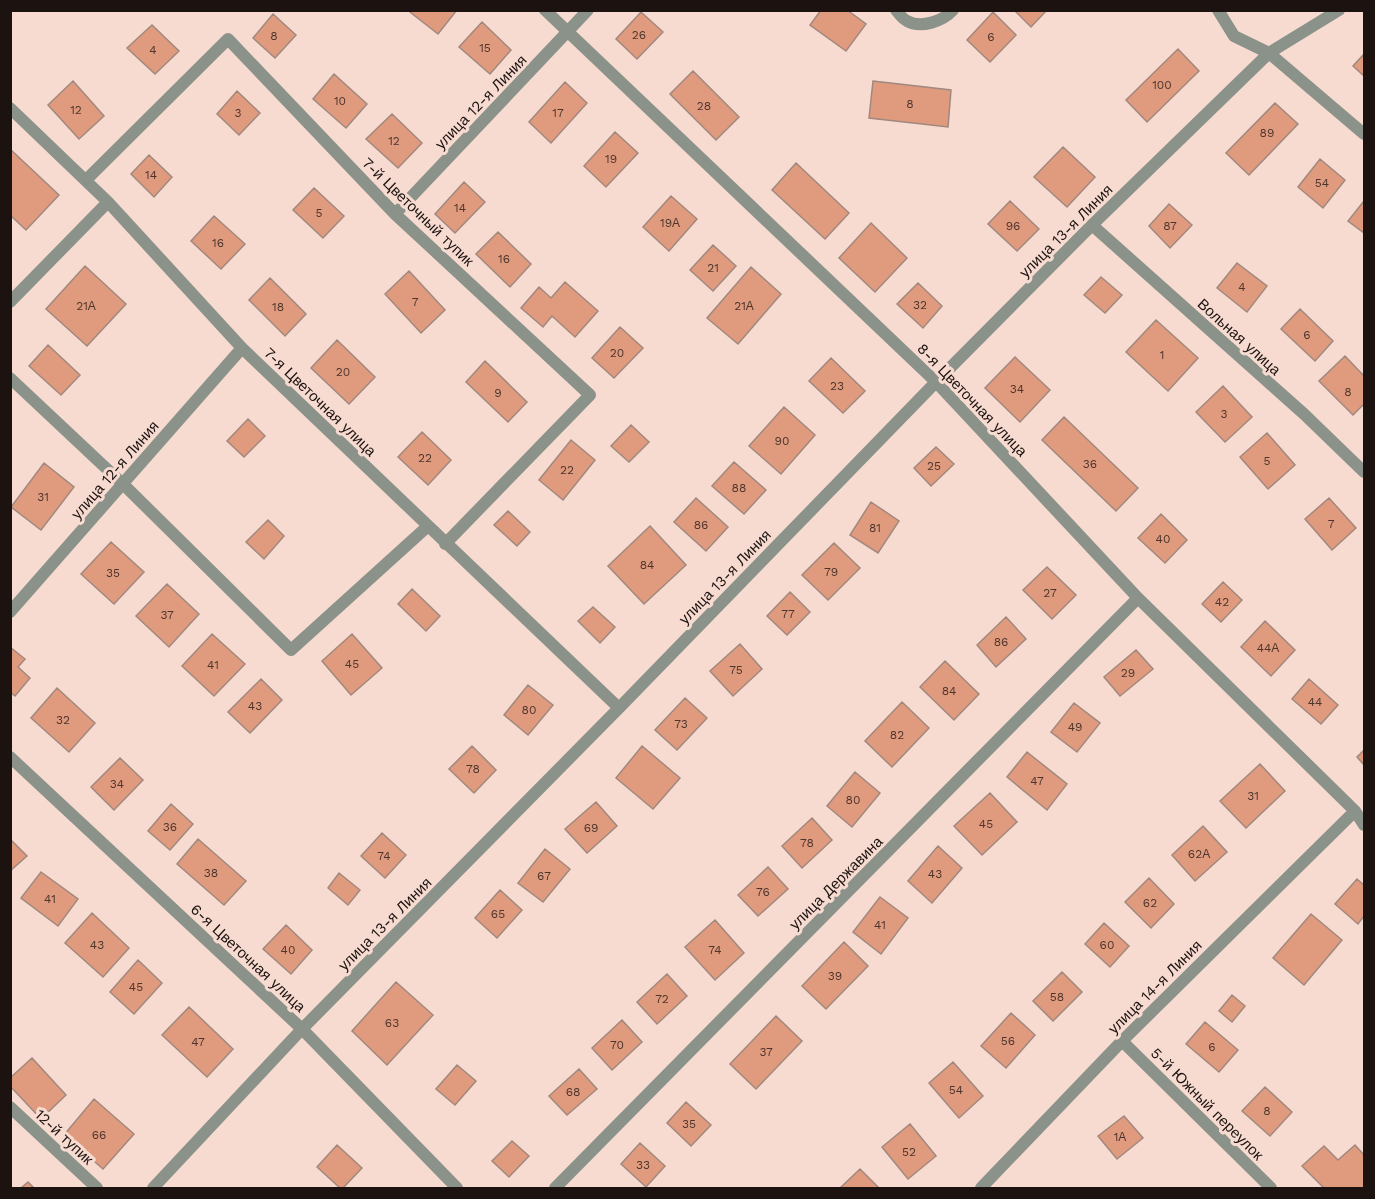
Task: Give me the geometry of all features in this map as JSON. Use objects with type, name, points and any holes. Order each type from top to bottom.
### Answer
[{"type":"lane","name":"8-я Цветочная улица","points":[[545,10],[936,382],[1138,598],[1354,811],[1365,825]]},
{"type":"lane","name":"улица 12-я Линия","points":[[395,214],[588,10]]},
{"type":"lane","points":[[896,10],[908,21],[928,24],[948,15],[953,10]]},
{"type":"lane","points":[[1218,10],[1234,36],[1269,53],[1365,134]]},
{"type":"lane","name":"улица 13-я Линия","points":[[153,1188],[302,1029],[1092,225],[1269,53],[1339,10]]},
{"type":"lane","name":"7-й Цветочный тупик","points":[[86,180],[228,39],[395,214],[591,395],[445,544]]},
{"type":"lane","name":"7-я Цветочная улица","points":[[10,108],[108,202],[242,348],[619,708]]},
{"type":"lane","points":[[10,302],[108,202]]},
{"type":"lane","name":"Вольная улица","points":[[1092,225],[1304,414],[1365,472]]},
{"type":"lane","name":"улица 12-я Линия","points":[[10,612],[242,348]]},
{"type":"lane","points":[[10,378],[124,485],[291,650],[428,526]]},
{"type":"lane","name":"улица Державина","points":[[555,1188],[1138,598]]},
{"type":"lane","name":"6-я Цветочная улица","points":[[10,757],[302,1029],[457,1188]]},
{"type":"lane","name":"улица 14-я Линия","points":[[981,1188],[1122,1041],[1354,811]]},
{"type":"lane","name":"5-й Южный переулок","points":[[1122,1041],[1271,1188]]},
{"type":"lane","name":"12-й тупик","points":[[10,1107],[97,1188]]},
{"type":"building","points":[[411,10],[457,10],[438,34],[410,12]]},
{"type":"building","points":[[821,10],[847,10],[866,24],[846,51],[810,25]]},
{"type":"building","points":[[1014,10],[1047,10],[1031,27]]},
{"type":"building","points":[[641,12],[663,32],[637,59],[616,39]]},
{"type":"building","points":[[993,12],[1016,35],[990,62],[967,40]]},
{"type":"building","points":[[273,14],[296,35],[275,58],[253,38]]},
{"type":"building","points":[[482,22],[511,50],[490,74],[459,47]]},
{"type":"building","points":[[152,25],[179,51],[155,74],[127,48]]},
{"type":"building","points":[[1178,49],[1199,71],[1147,122],[1126,100]]},
{"type":"building","points":[[1364,54],[1364,76],[1353,66]]},
{"type":"building","points":[[693,71],[739,117],[716,140],[670,94]]},
{"type":"building","points":[[334,74],[367,104],[346,128],[313,99]]},
{"type":"building","points":[[73,81],[104,116],[79,139],[48,105]]},
{"type":"building","points":[[873,81],[951,90],[948,127],[869,118]]},
{"type":"building","points":[[565,82],[587,103],[551,143],[529,122]]},
{"type":"building","points":[[237,91],[260,113],[239,135],[217,114]]},
{"type":"building","points":[[1275,103],[1298,124],[1249,175],[1226,153]]},
{"type":"building","points":[[392,114],[422,143],[398,168],[366,139]]},
{"type":"building","points":[[615,132],[638,153],[606,187],[584,166]]},
{"type":"building","points":[[1063,147],[1095,177],[1067,207],[1034,177]]},
{"type":"building","points":[[10,149],[59,195],[26,230],[10,215]]},
{"type":"building","points":[[149,155],[172,177],[154,197],[131,174]]},
{"type":"building","points":[[1320,159],[1345,180],[1323,208],[1298,187]]},
{"type":"building","points":[[796,163],[849,213],[825,239],[772,190]]},
{"type":"building","points":[[464,182],[485,202],[455,233],[435,214]]},
{"type":"building","points":[[314,188],[344,216],[323,238],[293,210]]},
{"type":"building","points":[[671,196],[697,219],[669,251],[643,227]]},
{"type":"building","points":[[1010,201],[1039,229],[1017,251],[988,224]]},
{"type":"building","points":[[1364,201],[1364,233],[1348,221]]},
{"type":"building","points":[[1169,204],[1192,225],[1170,248],[1149,226]]},
{"type":"building","points":[[214,216],[245,244],[221,269],[191,241]]},
{"type":"building","points":[[871,223],[907,258],[875,292],[839,258]]},
{"type":"building","points":[[498,232],[531,264],[510,287],[476,254]]},
{"type":"building","points":[[713,245],[736,266],[713,291],[690,270]]},
{"type":"building","points":[[1237,263],[1267,286],[1247,312],[1217,288]]},
{"type":"building","points":[[85,266],[126,304],[87,346],[46,309]]},
{"type":"building","points":[[751,267],[781,294],[738,344],[707,318]]},
{"type":"building","points":[[409,271],[445,310],[421,333],[385,294]]},
{"type":"building","points":[[1101,277],[1122,295],[1105,313],[1084,295]]},
{"type":"building","points":[[270,278],[306,314],[285,336],[249,300]]},
{"type":"building","points":[[565,282],[598,311],[575,337],[552,316],[543,327],[521,308],[539,287],[551,298]]},
{"type":"building","points":[[918,283],[942,306],[923,328],[897,304]]},
{"type":"building","points":[[1300,309],[1333,341],[1315,361],[1281,329]]},
{"type":"building","points":[[1156,320],[1198,358],[1168,391],[1126,352]]},
{"type":"building","points":[[620,327],[643,348],[614,378],[592,358]]},
{"type":"building","points":[[337,340],[375,377],[349,404],[311,368]]},
{"type":"building","points":[[48,345],[80,375],[61,395],[29,366]]},
{"type":"building","points":[[1345,356],[1364,376],[1364,404],[1353,415],[1319,381]]},
{"type":"building","points":[[1015,357],[1050,390],[1020,422],[985,388]]},
{"type":"building","points":[[831,358],[865,391],[843,413],[809,381]]},
{"type":"building","points":[[485,361],[527,402],[508,422],[466,382]]},
{"type":"building","points":[[1223,386],[1252,417],[1225,442],[1196,412]]},
{"type":"building","points":[[784,407],[815,435],[781,474],[749,446]]},
{"type":"building","points":[[1064,417],[1138,488],[1116,511],[1042,440]]},
{"type":"building","points":[[248,419],[265,436],[244,457],[227,441]]},
{"type":"building","points":[[631,425],[649,442],[629,462],[611,446]]},
{"type":"building","points":[[422,432],[451,460],[428,485],[398,457]]},
{"type":"building","points":[[1267,433],[1295,465],[1268,489],[1240,457]]},
{"type":"building","points":[[571,440],[595,460],[563,500],[539,480]]},
{"type":"building","points":[[936,447],[954,464],[931,486],[914,468]]},
{"type":"building","points":[[734,462],[766,490],[744,514],[712,486]]},
{"type":"building","points":[[44,463],[74,487],[41,530],[11,507]]},
{"type":"building","points":[[696,498],[728,527],[706,551],[674,522]]},
{"type":"building","points":[[1329,498],[1356,528],[1332,550],[1305,519]]},
{"type":"building","points":[[871,502],[899,521],[878,553],[850,535]]},
{"type":"building","points":[[508,511],[530,532],[517,546],[494,525]]},
{"type":"building","points":[[1161,514],[1187,540],[1165,563],[1138,538]]},
{"type":"building","points":[[268,520],[284,536],[264,559],[246,542]]},
{"type":"building","points":[[650,526],[686,565],[644,604],[608,566]]},
{"type":"building","points":[[111,542],[144,572],[114,604],[81,574]]},
{"type":"building","points":[[834,543],[860,568],[828,600],[802,575]]},
{"type":"building","points":[[1047,567],[1076,595],[1052,619],[1023,590]]},
{"type":"building","points":[[1223,582],[1242,600],[1221,622],[1202,604]]},
{"type":"building","points":[[167,584],[199,614],[169,647],[136,616]]},
{"type":"building","points":[[412,589],[440,616],[426,631],[398,604]]},
{"type":"building","points":[[790,592],[810,612],[787,635],[767,616]]},
{"type":"building","points":[[593,607],[615,627],[600,643],[578,621]]},
{"type":"building","points":[[1006,617],[1026,639],[996,667],[977,645]]},
{"type":"building","points":[[1265,621],[1295,650],[1271,676],[1241,647]]},
{"type":"building","points":[[212,634],[245,664],[214,696],[182,666]]},
{"type":"building","points":[[352,634],[382,668],[351,695],[322,661]]},
{"type":"building","points":[[740,644],[762,669],[733,696],[710,671]]},
{"type":"building","points":[[10,647],[25,659],[18,667],[30,678],[15,696],[10,692]]},
{"type":"building","points":[[1136,650],[1153,669],[1120,696],[1104,677]]},
{"type":"building","points":[[945,661],[979,694],[954,720],[920,687]]},
{"type":"building","points":[[261,679],[282,700],[250,733],[228,712]]},
{"type":"building","points":[[1309,679],[1338,705],[1321,724],[1292,699]]},
{"type":"building","points":[[528,685],[553,705],[528,735],[504,715]]},
{"type":"building","points":[[57,688],[95,723],[69,752],[31,718]]},
{"type":"building","points":[[685,698],[707,718],[677,750],[655,730]]},
{"type":"building","points":[[902,702],[929,728],[892,767],[865,741]]},
{"type":"building","points":[[1074,703],[1100,723],[1077,752],[1051,732]]},
{"type":"building","points":[[472,746],[496,770],[474,793],[449,769]]},
{"type":"building","points":[[642,746],[680,778],[653,809],[616,778]]},
{"type":"building","points":[[1364,750],[1364,765],[1357,757]]},
{"type":"building","points":[[1027,752],[1067,784],[1047,810],[1007,777]]},
{"type":"building","points":[[120,758],[143,780],[114,810],[91,787]]},
{"type":"building","points":[[1260,764],[1285,791],[1246,828],[1220,801]]},
{"type":"building","points":[[855,772],[880,793],[852,827],[827,806]]},
{"type":"building","points":[[990,793],[1017,822],[982,855],[954,826]]},
{"type":"building","points":[[596,802],[617,826],[587,853],[565,829]]},
{"type":"building","points":[[171,804],[193,824],[170,850],[148,831]]},
{"type":"building","points":[[812,818],[832,840],[802,868],[782,846]]},
{"type":"building","points":[[1203,826],[1227,852],[1195,881],[1172,855]]},
{"type":"building","points":[[382,833],[406,855],[385,878],[361,856]]},
{"type":"building","points":[[10,839],[27,856],[10,871]]},
{"type":"building","points":[[198,839],[246,881],[224,905],[177,864]]},
{"type":"building","points":[[938,846],[962,868],[932,903],[908,881]]},
{"type":"building","points":[[545,849],[570,869],[543,902],[518,883]]},
{"type":"building","points":[[768,867],[788,889],[758,916],[738,895]]},
{"type":"building","points":[[41,872],[78,899],[58,926],[21,898]]},
{"type":"building","points":[[339,873],[360,890],[348,905],[328,888]]},
{"type":"building","points":[[1149,878],[1174,904],[1151,928],[1125,902]]},
{"type":"building","points":[[1357,879],[1364,885],[1364,916],[1358,924],[1335,904]]},
{"type":"building","points":[[500,890],[522,910],[497,938],[475,918]]},
{"type":"building","points":[[880,897],[908,918],[881,954],[853,932]]},
{"type":"building","points":[[92,913],[129,948],[103,977],[65,943]]},
{"type":"building","points":[[1311,914],[1342,940],[1304,985],[1273,958]]},
{"type":"building","points":[[715,920],[744,953],[715,980],[685,947]]},
{"type":"building","points":[[1104,923],[1129,946],[1110,967],[1085,944]]},
{"type":"building","points":[[286,925],[312,950],[291,974],[263,949]]},
{"type":"building","points":[[844,942],[868,966],[826,1009],[802,986]]},
{"type":"building","points":[[138,960],[162,983],[134,1014],[110,992]]},
{"type":"building","points":[[1062,972],[1082,992],[1053,1021],[1033,1001]]},
{"type":"building","points":[[667,974],[687,996],[657,1024],[637,1002]]},
{"type":"building","points":[[396,982],[433,1015],[387,1065],[352,1031]]},
{"type":"building","points":[[1232,995],[1245,1006],[1232,1022],[1219,1011]]},
{"type":"building","points":[[189,1007],[233,1049],[207,1077],[162,1035]]},
{"type":"building","points":[[1011,1013],[1035,1035],[1006,1068],[981,1046]]},
{"type":"building","points":[[776,1016],[802,1041],[756,1089],[730,1064]]},
{"type":"building","points":[[622,1020],[642,1042],[612,1070],[592,1048]]},
{"type":"building","points":[[1205,1022],[1238,1050],[1219,1072],[1186,1044]]},
{"type":"building","points":[[32,1058],[66,1095],[41,1119],[10,1086],[10,1078]]},
{"type":"building","points":[[953,1062],[983,1096],[959,1118],[929,1083]]},
{"type":"building","points":[[457,1065],[476,1081],[455,1105],[436,1089]]},
{"type":"building","points":[[579,1069],[597,1089],[567,1115],[549,1096]]},
{"type":"building","points":[[1265,1087],[1292,1112],[1270,1136],[1242,1111]]},
{"type":"building","points":[[94,1099],[134,1134],[103,1169],[64,1135]]},
{"type":"building","points":[[686,1102],[711,1125],[691,1146],[667,1123]]},
{"type":"building","points":[[1124,1116],[1143,1138],[1117,1159],[1098,1136]]},
{"type":"building","points":[[910,1124],[936,1156],[908,1179],[882,1147]]},
{"type":"building","points":[[512,1141],[529,1156],[509,1177],[492,1161]]},
{"type":"building","points":[[640,1143],[665,1166],[646,1187],[621,1164]]},
{"type":"building","points":[[337,1145],[362,1168],[343,1188],[340,1188],[317,1167]]},
{"type":"building","points":[[1355,1145],[1364,1155],[1364,1188],[1324,1188],[1302,1166],[1324,1146],[1338,1160]]},
{"type":"building","points":[[860,1169],[879,1188],[840,1188]]},
{"type":"building","points":[[28,1182],[34,1188],[21,1188]]}]
